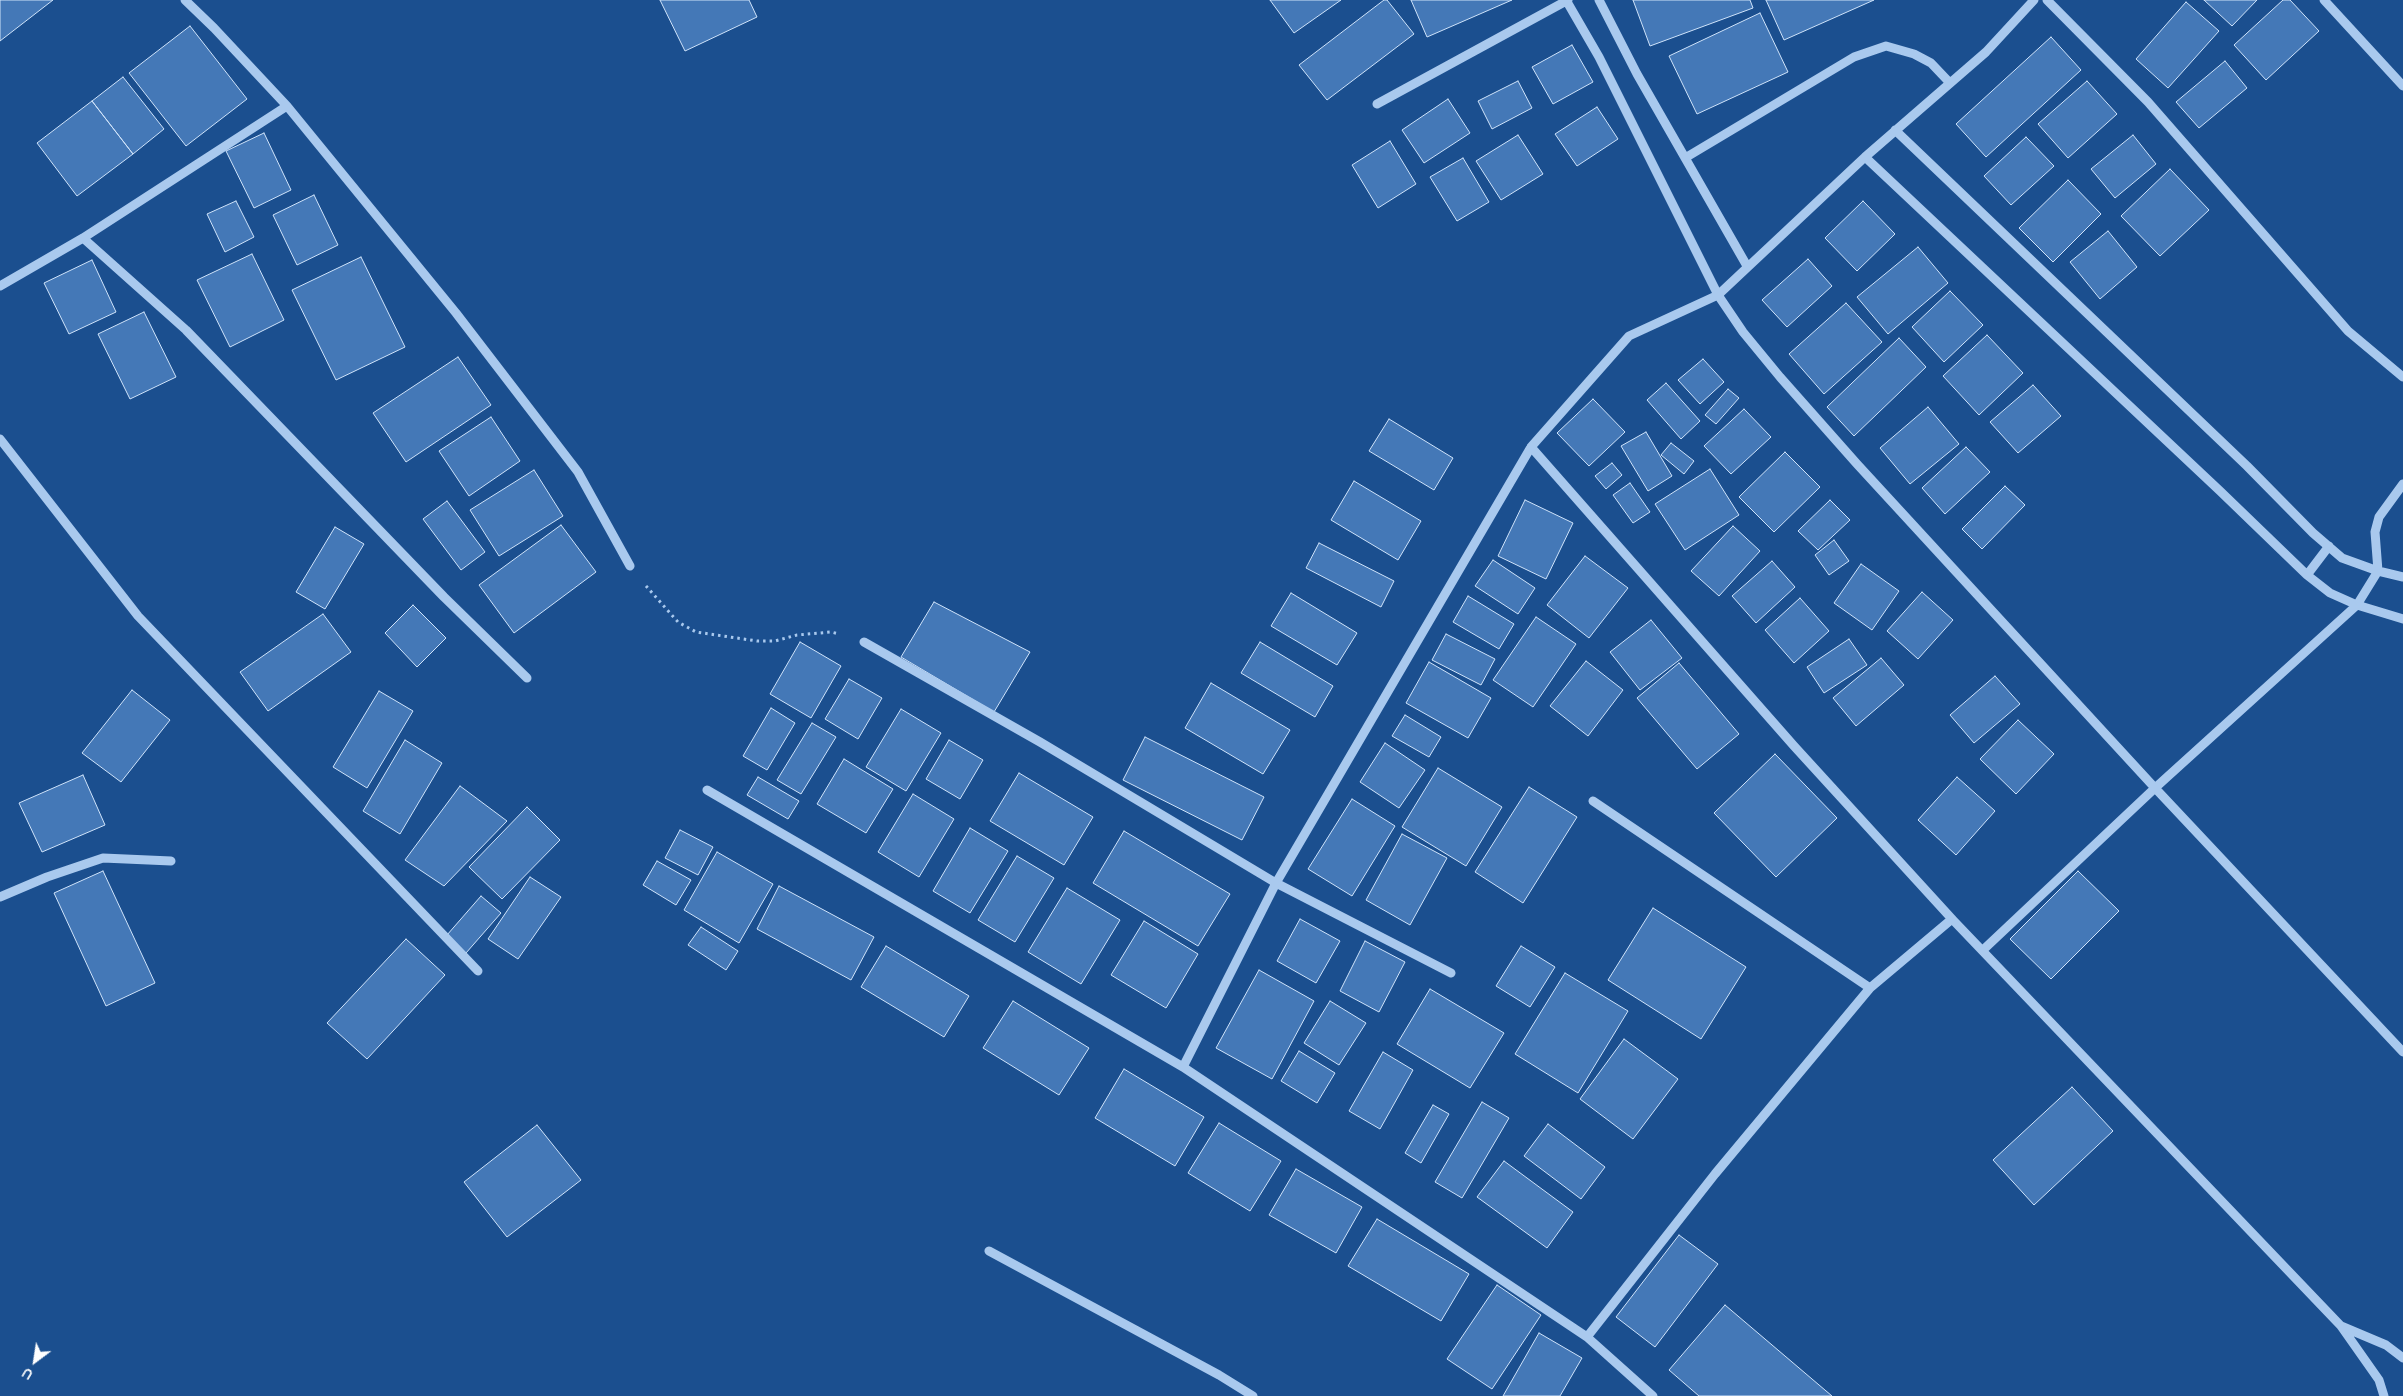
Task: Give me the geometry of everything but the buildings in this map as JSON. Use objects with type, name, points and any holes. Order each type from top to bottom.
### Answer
[{"type":"street","points":[[185,0],[287,106],[456,312],[578,472],[630,566]]},
{"type":"street","points":[[1377,104],[1567,0],[1599,57],[1718,295],[1743,332],[1786,385],[2155,788],[2403,1052]]},
{"type":"street","points":[[1599,0],[1637,74],[1747,266]]},
{"type":"street","points":[[1183,1067],[1276,884],[1531,447],[1629,336],[1718,295],[1865,157],[1986,52],[2034,0]]},
{"type":"street","points":[[2047,0],[2148,102],[2348,331],[2403,377]]},
{"type":"street","points":[[2324,0],[2403,86]]},
{"type":"street","points":[[1685,158],[1854,57],[1886,46],[1914,54],[1932,63],[1950,83]]},
{"type":"street","points":[[0,286],[83,238],[287,106]]},
{"type":"street","points":[[1895,130],[2342,558],[2378,572],[2403,577]]},
{"type":"street","points":[[1865,157],[2220,491],[2306,575],[2330,593],[2357,605],[2403,619]]},
{"type":"street","points":[[83,238],[186,330],[444,597],[527,678]]},
{"type":"street","points":[[0,439],[138,616],[478,971]]},
{"type":"street","points":[[1531,447],[1794,746],[1952,919],[2341,1326],[2379,1380],[2384,1396]]},
{"type":"street","points":[[1983,950],[2155,788],[2357,605],[2378,572],[2375,532],[2379,517],[2403,484]]},
{"type":"street","points":[[2306,575],[2330,546]]},
{"type":"street","points":[[864,642],[1040,742],[1276,884],[1451,973]]},
{"type":"street","points":[[707,790],[1183,1067],[1587,1337],[1653,1396]]},
{"type":"street","points":[[1593,801],[1870,988]]},
{"type":"street","points":[[0,898],[46,877],[103,858],[171,861]]},
{"type":"street","points":[[1587,1337],[1721,1166],[1870,988],[1952,919]]},
{"type":"street","points":[[989,1252],[1219,1375],[1253,1396]]},
{"type":"street","points":[[2341,1326],[2386,1345],[2403,1358]]},
{"type":"path","points":[[630,566],[659,603],[678,622],[696,632],[757,641],[775,641],[797,635],[831,632],[864,642]]}]
